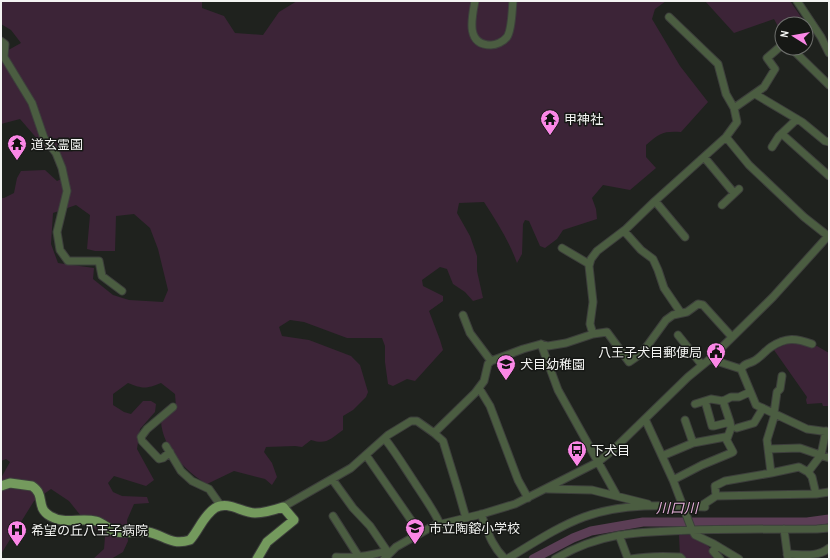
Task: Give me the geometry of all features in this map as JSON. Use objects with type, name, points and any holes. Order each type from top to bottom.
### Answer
[{"type":"main road","points":[[1,486],[10,483],[32,486],[40,494],[43,511],[57,519],[95,521],[117,532],[147,532],[178,542],[190,540],[207,515],[221,506],[227,506],[250,513],[283,507],[294,520],[267,542],[257,559]]},
{"type":"street","points":[[475,1],[471,21],[473,34],[481,43],[492,45],[502,41],[507,37],[510,31],[513,1]]},
{"type":"street","points":[[797,1],[821,37],[829,53]]},
{"type":"street","points":[[593,334],[590,324],[593,302],[589,264],[591,259],[597,251],[624,231],[654,201],[726,137],[737,122],[734,108],[726,94],[718,64],[669,17]]},
{"type":"street","points":[[1,41],[4,44],[4,57],[32,103],[44,138],[56,153],[62,168],[67,191],[57,232],[60,250],[68,261],[99,261],[102,276],[122,291]]},
{"type":"street","points":[[734,108],[764,87],[775,69],[767,58],[774,52]]},
{"type":"street","points":[[799,56],[829,86]]},
{"type":"street","points":[[754,94],[797,119],[825,141],[829,142]]},
{"type":"street","points":[[772,147],[779,136],[797,119]]},
{"type":"street","points":[[782,134],[829,176]]},
{"type":"street","points":[[336,557],[350,558],[376,554],[387,555],[396,547],[420,533],[440,524],[504,508],[528,498],[598,462],[613,450],[710,359],[773,297],[829,235],[804,217],[750,165],[726,137]]},
{"type":"street","points":[[704,157],[736,191],[722,205]]},
{"type":"street","points":[[654,201],[685,237]]},
{"type":"street","points":[[624,231],[641,250],[653,260],[664,288],[681,313]]},
{"type":"street","points":[[562,248],[589,264]]},
{"type":"street","points":[[434,433],[479,388],[484,381],[488,364],[491,361],[518,350],[541,344],[548,346],[566,343],[593,334],[607,332],[629,362],[642,353],[666,320],[673,315],[687,312],[698,304],[703,305],[732,337]]},
{"type":"street","points":[[463,315],[470,333],[491,361]]},
{"type":"street","points":[[678,334],[702,365]]},
{"type":"street","points":[[741,369],[745,364],[754,361],[771,347],[789,339],[800,339],[812,344]]},
{"type":"street","points":[[541,344],[558,390],[617,496]]},
{"type":"street","points":[[710,359],[741,369]]},
{"type":"street","points":[[741,369],[756,405],[807,429],[828,432],[821,455],[808,472]]},
{"type":"street","points":[[771,473],[767,440],[774,414],[777,392],[780,389],[782,376]]},
{"type":"street","points":[[479,388],[490,406],[518,480],[528,498]]},
{"type":"street","points":[[695,404],[711,399],[723,401],[731,397],[739,397],[750,392]]},
{"type":"street","points":[[705,401],[712,426],[730,422]]},
{"type":"street","points":[[673,480],[702,465],[733,452],[727,439],[731,428],[723,401]]},
{"type":"street","points":[[173,407],[147,429],[141,437],[142,441],[159,459],[162,458],[168,449],[181,471],[192,481],[209,489],[221,506]]},
{"type":"street","points":[[736,428],[754,423],[763,408]]},
{"type":"street","points":[[645,419],[673,480],[691,529],[696,535],[717,546],[734,558]]},
{"type":"street","points":[[283,507],[351,468],[385,439],[411,420],[417,421],[443,441]]},
{"type":"street","points":[[685,420],[693,444]]},
{"type":"street","points":[[442,425],[441,434],[466,518]]},
{"type":"street","points":[[662,456],[693,444],[725,437],[727,439]]},
{"type":"street","points":[[385,439],[432,507],[440,524]]},
{"type":"street","points":[[768,449],[800,448],[829,458]]},
{"type":"street","points":[[366,455],[420,533]]},
{"type":"street","points":[[716,496],[716,486],[725,481],[799,467],[808,472],[812,477],[816,494]]},
{"type":"street","points":[[332,479],[353,508],[370,526],[387,555]]},
{"type":"street","points":[[546,489],[592,490],[656,506]]},
{"type":"street","points":[[481,514],[496,551],[506,559],[551,533],[584,517],[620,508],[656,506],[703,507],[716,496],[816,494],[829,492]]},
{"type":"street","points":[[333,519],[359,557]]},
{"type":"street","points":[[556,559],[587,544],[619,535],[643,532],[691,529],[829,528]]},
{"type":"street","points":[[784,529],[788,556],[814,555],[825,552],[829,548]]},
{"type":"street","points":[[619,535],[628,559]]},
{"type":"street","points":[[717,546],[713,551],[720,559]]},
{"type":"street","points":[[631,559],[655,557],[680,557],[682,559]]},
{"type":"shaded area","points":[[1,1],[202,1],[202,8],[224,16],[235,33],[263,35],[279,12],[297,1],[666,1],[655,9],[652,19],[680,66],[708,102],[681,132],[662,134],[646,145],[646,157],[656,168],[630,190],[603,185],[592,198],[596,209],[597,219],[563,230],[557,239],[545,248],[540,246],[529,221],[525,220],[523,224],[522,254],[517,263],[498,224],[484,202],[459,203],[457,213],[470,236],[477,256],[477,271],[483,298],[473,301],[465,292],[453,284],[447,269],[440,267],[422,280],[423,286],[443,296],[443,301],[429,311],[443,350],[415,381],[407,379],[393,386],[388,384],[385,362],[385,346],[382,338],[347,338],[304,322],[290,320],[279,327],[282,336],[309,340],[351,356],[360,365],[368,392],[366,397],[353,410],[343,416],[343,430],[328,440],[321,442],[311,440],[302,447],[266,447],[264,452],[272,463],[277,477],[272,485],[265,479],[234,471],[207,484],[199,479],[176,458],[166,441],[163,432],[161,422],[176,407],[175,394],[161,383],[144,388],[128,383],[113,394],[113,405],[124,412],[131,414],[143,401],[151,401],[156,404],[155,412],[140,429],[137,449],[154,480],[146,486],[114,476],[108,483],[113,492],[122,496],[147,497],[149,503],[134,504],[127,520],[128,541],[123,552],[111,559],[93,559],[104,549],[105,537],[85,521],[69,501],[51,489],[34,501],[1,554],[1,478],[10,462],[6,459],[1,461],[1,198],[14,193],[17,178],[21,171],[45,170],[57,181],[68,176],[62,156],[46,149],[20,119],[1,124],[1,52],[3,53],[21,43],[11,30],[1,24]],"holes":[[[76,205],[90,215],[87,249],[95,251],[115,251],[116,216],[134,214],[150,228],[158,249],[168,290],[163,302],[129,300],[113,295],[93,279],[94,268],[58,263],[51,244],[53,213]]]},
{"type":"shaded area","points":[[705,1],[790,1],[800,16],[774,16],[774,19],[734,33]]},
{"type":"shaded area","points":[[790,342],[807,343],[814,347],[817,346],[829,353],[829,406],[823,406],[822,403],[807,404],[807,397],[774,350]]},
{"type":"shaded area","points":[[679,535],[695,535],[701,538],[716,555],[711,559],[682,559],[680,557]]},
{"type":"waterway","name":"川口川","points":[[533,559],[573,538],[591,531],[643,522],[807,522],[829,519]]},
{"type":"place","name":"甲神社","points":[[550,136]]},
{"type":"place","name":"道玄霊園","points":[[17,161]]},
{"type":"place","name":"八王子犬目郵便局","points":[[716,369]]},
{"type":"place","name":"犬目幼稚園","points":[[506,381]]},
{"type":"place","name":"下犬目","points":[[577,467]]},
{"type":"place","name":"市立陶鎔小学校","points":[[415,545]]},
{"type":"place","name":"希望の丘八王子病院","points":[[17,547]]}]
